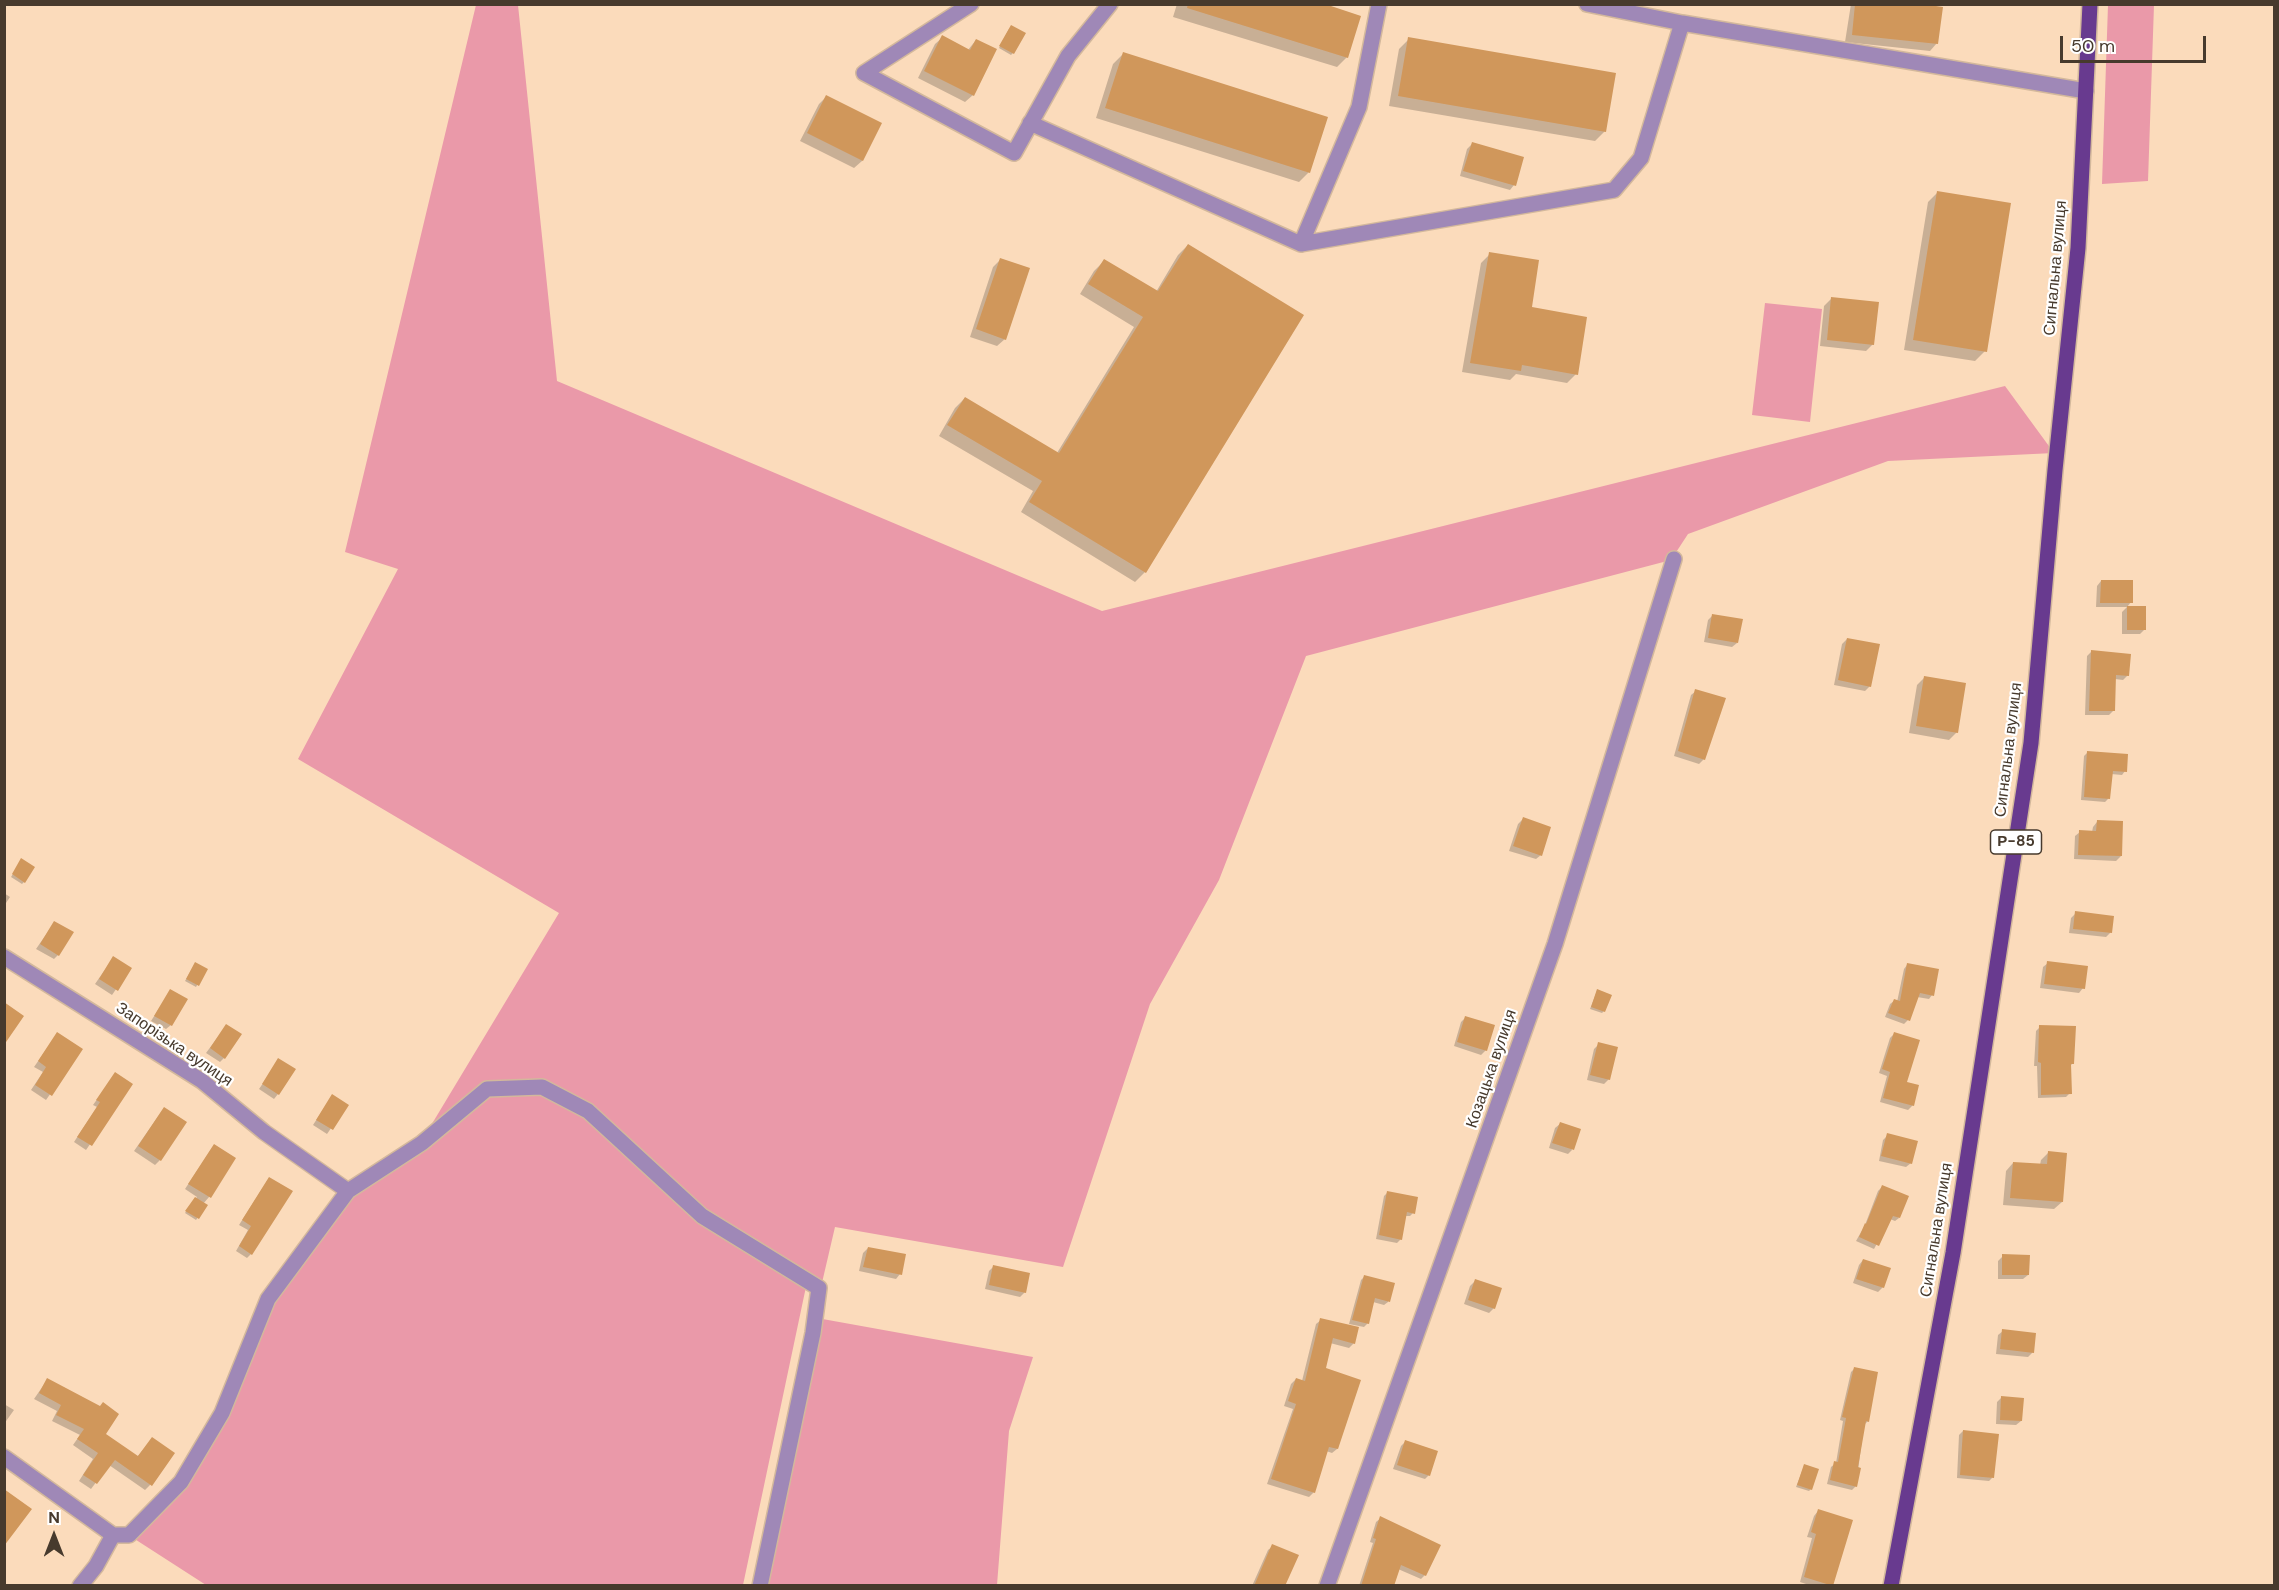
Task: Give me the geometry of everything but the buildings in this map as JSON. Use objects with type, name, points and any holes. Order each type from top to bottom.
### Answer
[{"type":"main road","name":"Р-85","points":[[2086,91],[2090,4]]},
{"type":"main road","name":"Сигнальна вулиця","points":[[1891,1586],[1953,1253],[2031,743],[2055,470],[2078,248],[2086,91]]},
{"type":"street","points":[[970,4],[864,73],[1014,153],[1068,56],[1110,4]]},
{"type":"street","points":[[1301,244],[1359,107],[1379,4]]},
{"type":"street","points":[[1587,4],[1682,23],[2086,91]]},
{"type":"street","points":[[1030,123],[1301,244],[1614,190],[1641,158],[1682,23]]},
{"type":"street","name":"Козацька вулиця","points":[[1327,1586],[1555,944],[1674,559]]},
{"type":"street","name":"Запорізька вулиця","points":[[4,957],[202,1081],[264,1132],[348,1191]]},
{"type":"street","points":[[4,1457],[113,1535],[129,1535],[181,1482],[222,1413],[268,1299],[348,1191],[422,1143],[487,1089],[542,1087],[588,1111],[702,1216],[819,1287],[813,1333],[760,1586]]},
{"type":"street","points":[[80,1586],[96,1566],[113,1535]]},
{"type":"shaded area","points":[[476,5],[518,5],[557,381],[1102,611],[2005,386],[2054,453],[1888,461],[1688,534],[1671,560],[1306,656],[1219,880],[1150,1004],[1063,1267],[835,1227],[821,1287],[703,1215],[590,1109],[542,1086],[486,1087],[421,1142],[559,913],[298,759],[398,569],[345,552]]},
{"type":"shaded area","points":[[2108,5],[2154,5],[2148,181],[2102,184]]},
{"type":"shaded area","points":[[1765,303],[1822,309],[1810,422],[1752,415]]},
{"type":"shaded area","points":[[541,1089],[587,1112],[701,1217],[807,1282],[743,1585],[206,1585],[130,1536],[183,1483],[269,1300],[349,1192],[487,1091]]},
{"type":"shaded area","points":[[817,1318],[1033,1357],[1009,1431],[997,1585],[762,1586]]}]
